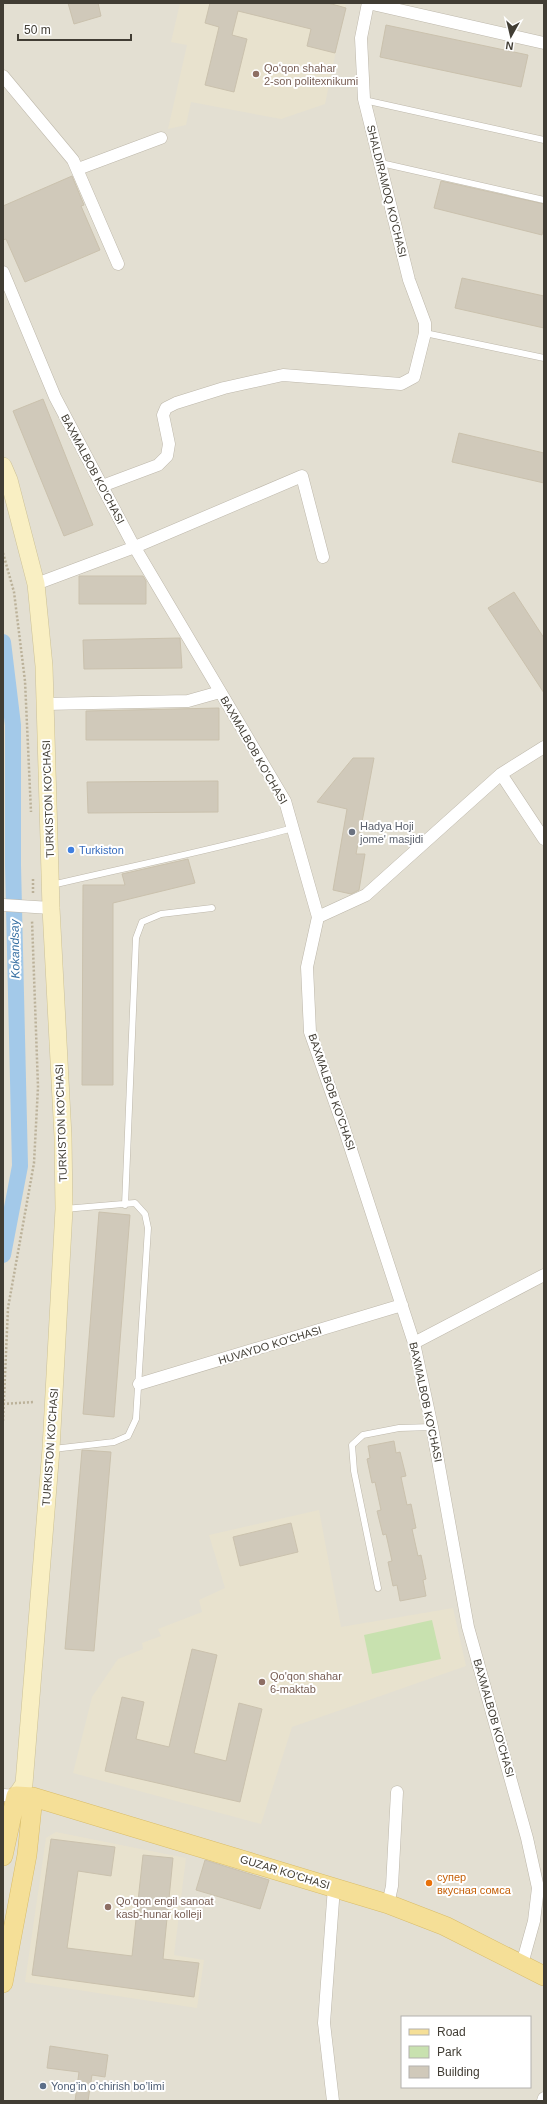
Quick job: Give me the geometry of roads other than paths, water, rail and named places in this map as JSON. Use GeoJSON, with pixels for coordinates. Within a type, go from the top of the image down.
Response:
{"type":"FeatureCollection","features":[{"type":"Feature","properties":{"kind":"main road","name":"TURKISTON KO'CHASI"},"geometry":{"type":"LineString","coordinates":[[3,466],[9,480],[36,584],[44,666],[50,886],[63,1137],[64,1209],[51,1449],[19,1793],[3,1856]]}},
{"type":"Feature","properties":{"kind":"main road","name":"TURKISTON KO'CHASI"},"geometry":{"type":"LineString","coordinates":[[3,1983],[27,1855],[19,1793]]}},
{"type":"Feature","properties":{"kind":"main road","name":"GUZAR KO'CHASI"},"geometry":{"type":"LineString","coordinates":[[19,1793],[388,1904],[445,1926],[544,1976]]}},
{"type":"Feature","properties":{"kind":"street"},"geometry":{"type":"LineString","coordinates":[[368,3],[544,43]]}},
{"type":"Feature","properties":{"kind":"street","name":"SHALDIRAMOQ KO'CHASI"},"geometry":{"type":"LineString","coordinates":[[102,486],[158,465],[167,456],[169,444],[163,415],[166,408],[176,403],[224,388],[282,375],[402,384],[414,377],[425,333],[425,323],[409,280],[381,163],[364,100],[361,38],[368,3]]}},
{"type":"Feature","properties":{"kind":"street"},"geometry":{"type":"LineString","coordinates":[[3,76],[73,160],[118,264]]}},
{"type":"Feature","properties":{"kind":"street"},"geometry":{"type":"LineString","coordinates":[[78,169],[161,138]]}},
{"type":"Feature","properties":{"kind":"street","name":"BAXMALBOB KO'CHASI"},"geometry":{"type":"LineString","coordinates":[[3,272],[55,397],[102,486],[135,547],[285,801],[318,917],[307,967],[310,1032],[344,1128],[414,1343],[432,1427],[468,1627],[527,1838],[538,1888],[534,1921],[522,1964]]}},
{"type":"Feature","properties":{"kind":"street"},"geometry":{"type":"LineString","coordinates":[[36,584],[135,547],[302,476],[323,557]]}},
{"type":"Feature","properties":{"kind":"street"},"geometry":{"type":"LineString","coordinates":[[46,704],[188,701],[220,692]]}},
{"type":"Feature","properties":{"kind":"street"},"geometry":{"type":"LineString","coordinates":[[318,917],[366,895],[501,774],[544,747]]}},
{"type":"Feature","properties":{"kind":"street"},"geometry":{"type":"LineString","coordinates":[[501,774],[544,839]]}},
{"type":"Feature","properties":{"kind":"street"},"geometry":{"type":"LineString","coordinates":[[3,905],[31,901],[51,908]]}},
{"type":"Feature","properties":{"kind":"street"},"geometry":{"type":"LineString","coordinates":[[414,1343],[544,1275]]}},
{"type":"Feature","properties":{"kind":"street","name":"HUVAYDO KO'CHASI"},"geometry":{"type":"LineString","coordinates":[[139,1384],[402,1305]]}},
{"type":"Feature","properties":{"kind":"street"},"geometry":{"type":"LineString","coordinates":[[388,1904],[392,1886],[397,1792]]}},
{"type":"Feature","properties":{"kind":"street"},"geometry":{"type":"LineString","coordinates":[[333,2101],[324,2023],[334,1887]]}},
{"type":"Feature","properties":{"kind":"lane"},"geometry":{"type":"LineString","coordinates":[[364,100],[544,140]]}},
{"type":"Feature","properties":{"kind":"lane"},"geometry":{"type":"LineString","coordinates":[[381,163],[544,200]]}},
{"type":"Feature","properties":{"kind":"lane"},"geometry":{"type":"LineString","coordinates":[[425,333],[544,358]]}},
{"type":"Feature","properties":{"kind":"lane"},"geometry":{"type":"LineString","coordinates":[[50,886],[138,864],[244,842],[292,828]]}},
{"type":"Feature","properties":{"kind":"lane"},"geometry":{"type":"LineString","coordinates":[[125,1205],[136,938],[142,922],[148,919],[161,914],[212,908]]}},
{"type":"Feature","properties":{"kind":"lane"},"geometry":{"type":"LineString","coordinates":[[51,1449],[114,1442],[128,1436],[136,1419],[148,1228],[145,1214],[136,1203],[64,1209]]}},
{"type":"Feature","properties":{"kind":"lane"},"geometry":{"type":"LineString","coordinates":[[378,1588],[354,1471],[352,1445],[363,1435],[399,1428],[432,1427]]}},
{"type":"Feature","properties":{"kind":"waterway","name":"Kokandsay"},"geometry":{"type":"LineString","coordinates":[[3,642],[13,725],[13,865],[20,1166],[3,1255]]}},
{"type":"Feature","properties":{"kind":"place","name":"Qoʻqon shahar 2-son politexnikumi"},"geometry":{"type":"Point","coordinates":[256,74]}},
{"type":"Feature","properties":{"kind":"place","name":"Hadya Hoji jome' masjidi"},"geometry":{"type":"Point","coordinates":[352,832]}},
{"type":"Feature","properties":{"kind":"place","name":"Turkiston"},"geometry":{"type":"Point","coordinates":[71,850]}},
{"type":"Feature","properties":{"kind":"place","name":"Qo'qon shahar 6-maktab"},"geometry":{"type":"Point","coordinates":[262,1682]}},
{"type":"Feature","properties":{"kind":"place","name":"супер вкусная сомса"},"geometry":{"type":"Point","coordinates":[429,1883]}},
{"type":"Feature","properties":{"kind":"place","name":"Qo'qon engil sanoat kasb-hunar kolleji"},"geometry":{"type":"Point","coordinates":[108,1907]}},
{"type":"Feature","properties":{"kind":"place","name":"Yong’in o’chirish bo’limi"},"geometry":{"type":"Point","coordinates":[43,2086]}}]}
